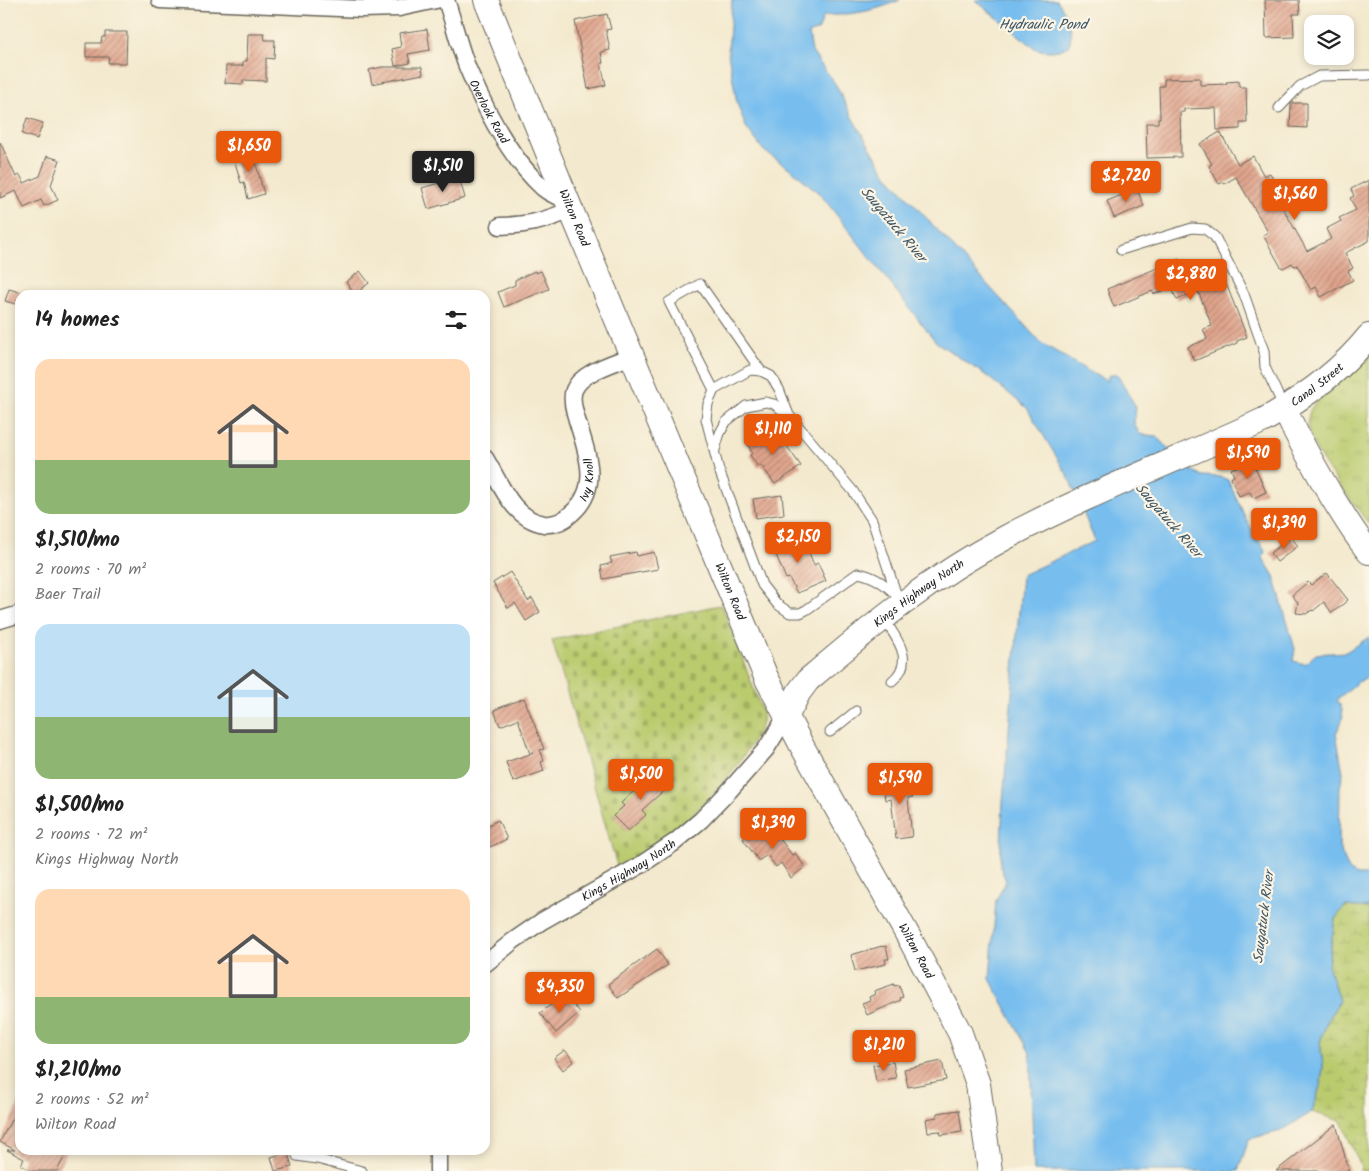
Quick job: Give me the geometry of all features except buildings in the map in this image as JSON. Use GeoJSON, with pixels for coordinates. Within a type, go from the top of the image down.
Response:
{"type":"FeatureCollection","features":[{"type":"Feature","properties":{"kind":"main road","name":"Wilton Road"},"geometry":{"type":"LineString","coordinates":[[486,0],[631,356],[757,657],[786,717],[960,1033],[978,1084],[990,1171]]}},
{"type":"Feature","properties":{"kind":"main road","name":"Canal Street"},"geometry":{"type":"LineString","coordinates":[[1284,408],[1334,372],[1354,354],[1369,336]]}},
{"type":"Feature","properties":{"kind":"main road","name":"Kings Highway North"},"geometry":{"type":"LineString","coordinates":[[786,717],[799,692],[808,680],[883,618],[899,598],[1017,532],[1070,505],[1255,424],[1284,408]]}},
{"type":"Feature","properties":{"kind":"main road"},"geometry":{"type":"LineString","coordinates":[[1284,408],[1320,477],[1369,552]]}},
{"type":"Feature","properties":{"kind":"street"},"geometry":{"type":"LineString","coordinates":[[160,0],[362,9],[399,8],[436,0]]}},
{"type":"Feature","properties":{"kind":"street","name":"Overlook Road"},"geometry":{"type":"LineString","coordinates":[[446,0],[468,68],[502,135],[521,163],[543,188],[569,205]]}},
{"type":"Feature","properties":{"kind":"street"},"geometry":{"type":"LineString","coordinates":[[500,226],[519,226],[544,221],[569,205]]}},
{"type":"Feature","properties":{"kind":"street","name":"Ivy Knoll"},"geometry":{"type":"LineString","coordinates":[[490,467],[509,501],[520,512],[533,520],[545,524],[557,523],[568,517],[581,502],[589,478],[590,465],[572,402],[574,389],[585,376],[631,356]]}},
{"type":"Feature","properties":{"kind":"street"},"geometry":{"type":"LineString","coordinates":[[0,620],[15,616]]}},
{"type":"Feature","properties":{"kind":"street","name":"Kings Highway North"},"geometry":{"type":"LineString","coordinates":[[490,960],[549,916],[639,866],[675,842],[701,820],[729,791],[766,749],[786,717]]}},
{"type":"Feature","properties":{"kind":"street"},"geometry":{"type":"LineString","coordinates":[[438,1155],[438,1171]]}},
{"type":"Feature","properties":{"kind":"lane"},"geometry":{"type":"LineString","coordinates":[[1280,108],[1300,86],[1319,76],[1369,75]]}},
{"type":"Feature","properties":{"kind":"lane"},"geometry":{"type":"LineString","coordinates":[[1121,250],[1192,228],[1205,229],[1215,237],[1244,294],[1264,351],[1265,367],[1284,408]]}},
{"type":"Feature","properties":{"kind":"lane"},"geometry":{"type":"LineString","coordinates":[[714,390],[669,302],[700,284],[761,371]]}},
{"type":"Feature","properties":{"kind":"lane"},"geometry":{"type":"LineString","coordinates":[[789,415],[779,389],[770,376],[761,371],[750,370],[714,390],[708,404],[706,419],[719,470],[762,585],[783,609],[795,614],[806,610],[858,573],[869,575],[899,598]]}},
{"type":"Feature","properties":{"kind":"lane"},"geometry":{"type":"LineString","coordinates":[[715,451],[720,433],[726,422],[746,406],[766,402],[774,404],[789,415],[853,491],[872,520],[899,598]]}},
{"type":"Feature","properties":{"kind":"lane"},"geometry":{"type":"LineString","coordinates":[[883,618],[903,647],[904,660],[900,674],[892,681]]}},
{"type":"Feature","properties":{"kind":"lane"},"geometry":{"type":"LineString","coordinates":[[830,732],[856,710]]}},
{"type":"Feature","properties":{"kind":"lane"},"geometry":{"type":"LineString","coordinates":[[297,1156],[317,1159],[362,1171]]}},
{"type":"Feature","properties":{"kind":"green space"},"geometry":{"type":"Polygon","coordinates":[[[1369,353],[1369,524],[1336,481],[1320,456],[1310,435],[1308,422],[1311,409],[1316,402],[1369,353]]]}},
{"type":"Feature","properties":{"kind":"green space"},"geometry":{"type":"Polygon","coordinates":[[[720,605],[725,613],[760,705],[762,719],[760,729],[746,752],[705,803],[655,846],[618,869],[552,640],[720,605]]]}},
{"type":"Feature","properties":{"kind":"green space"},"geometry":{"type":"Polygon","coordinates":[[[1345,906],[1369,908],[1369,1171],[1360,1171],[1361,1167],[1341,1121],[1312,1112],[1321,1083],[1323,1066],[1320,1042],[1327,1022],[1339,1001],[1328,965],[1335,919],[1345,906]]]}},
{"type":"Feature","properties":{"kind":"water","name":"Saugatuck River"},"geometry":{"type":"Polygon","coordinates":[[[732,0],[900,0],[867,11],[823,17],[819,29],[809,34],[812,52],[836,85],[853,119],[887,175],[1041,343],[1107,381],[1108,376],[1116,373],[1136,407],[1134,422],[1139,434],[1155,436],[1193,471],[1202,476],[1221,477],[1228,480],[1247,521],[1265,551],[1263,558],[1274,576],[1295,649],[1293,661],[1305,664],[1316,654],[1346,652],[1369,637],[1369,675],[1364,680],[1356,682],[1352,688],[1337,700],[1342,709],[1342,717],[1336,733],[1343,773],[1340,787],[1339,847],[1349,870],[1355,875],[1369,875],[1369,908],[1345,906],[1335,919],[1328,965],[1339,1001],[1327,1022],[1320,1042],[1323,1066],[1321,1083],[1312,1112],[1281,1131],[1249,1139],[1238,1171],[1034,1171],[1030,1053],[990,979],[996,900],[1006,881],[1000,866],[1003,801],[1022,575],[1095,541],[1068,476],[1027,408],[987,376],[936,342],[821,195],[792,170],[764,151],[746,127],[737,103],[728,53],[732,0]]]}},
{"type":"Feature","properties":{"kind":"water","name":"Hydraulic Pond"},"geometry":{"type":"Polygon","coordinates":[[[975,0],[1057,0],[1070,28],[1069,46],[1053,51],[1036,49],[975,0]]]}}]}
